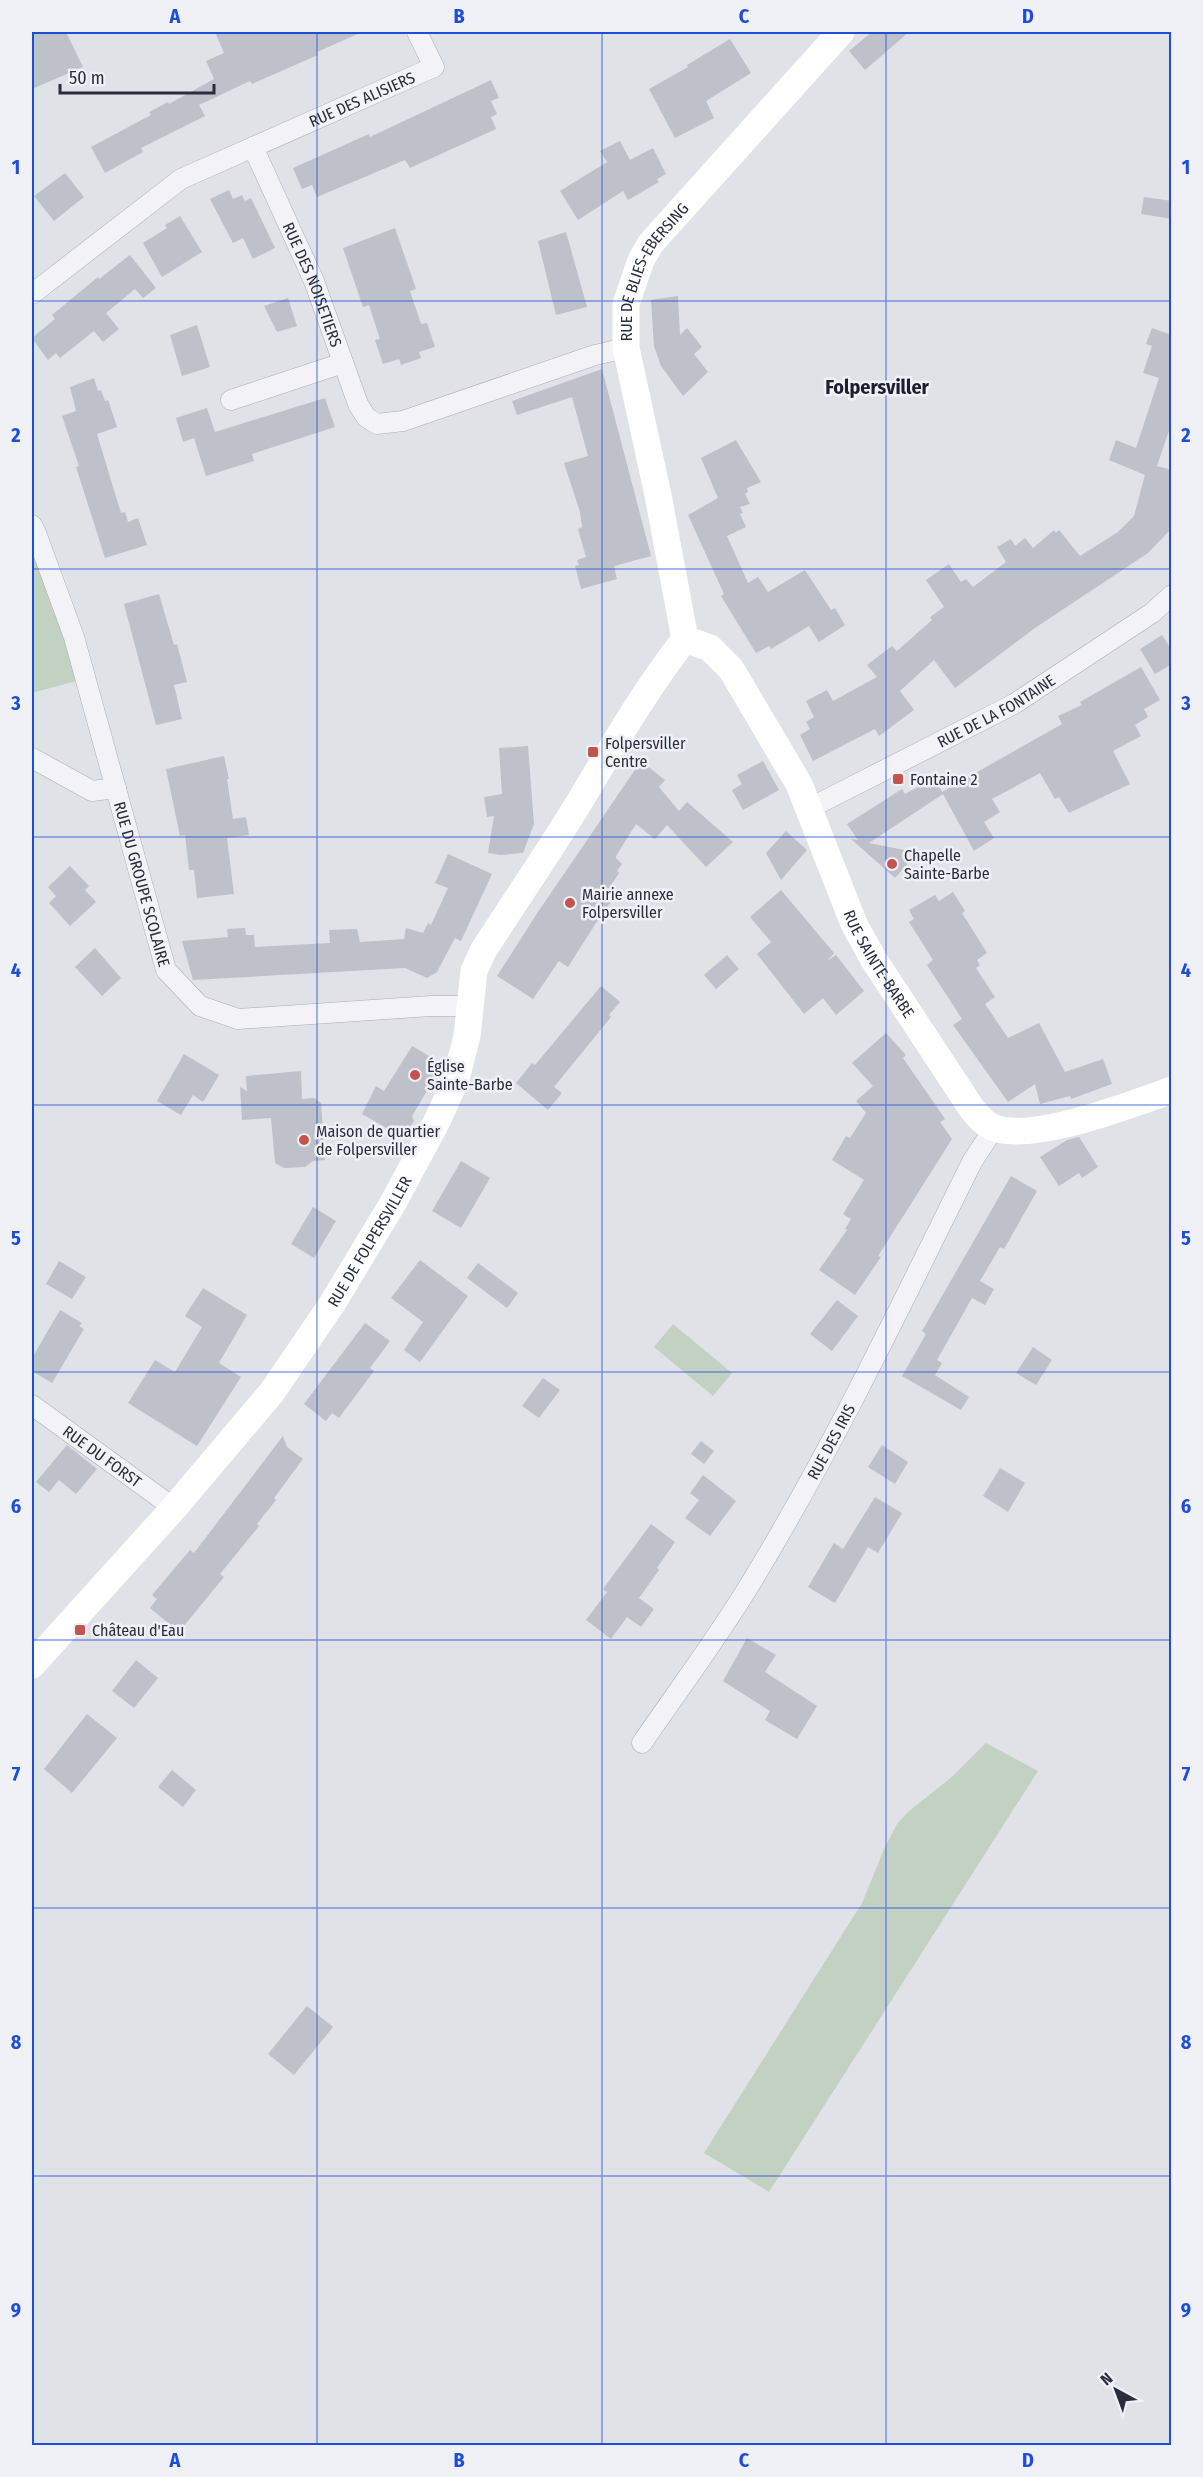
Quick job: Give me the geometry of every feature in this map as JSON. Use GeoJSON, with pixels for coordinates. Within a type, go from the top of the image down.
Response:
{"type":"FeatureCollection","features":[{"type":"Feature","properties":{"kind":"street","name":"RUE DES ALISIERS"},"geometry":{"type":"LineString","coordinates":[[253,147],[434,67],[417,32]]}},
{"type":"Feature","properties":{"kind":"street","name":"RUE DE BLIES-EBERSING"},"geometry":{"type":"LineString","coordinates":[[686,639],[626,348],[626,304],[641,260],[651,243],[841,32]]}},
{"type":"Feature","properties":{"kind":"street"},"geometry":{"type":"LineString","coordinates":[[32,294],[176,183],[253,147]]}},
{"type":"Feature","properties":{"kind":"street","name":"RUE DES NOISETIERS"},"geometry":{"type":"LineString","coordinates":[[253,147],[314,281],[358,404],[366,417],[377,424],[393,424],[595,355],[626,348]]}},
{"type":"Feature","properties":{"kind":"street"},"geometry":{"type":"LineString","coordinates":[[231,400],[343,363]]}},
{"type":"Feature","properties":{"kind":"street","name":"RUE DU GROUPE SCOLAIRE"},"geometry":{"type":"LineString","coordinates":[[32,525],[74,637],[166,970],[200,1006],[238,1019],[431,1006],[471,1006]]}},
{"type":"Feature","properties":{"kind":"street","name":"RUE DE LA FONTAINE"},"geometry":{"type":"LineString","coordinates":[[810,808],[1014,704],[1152,613],[1172,595]]}},
{"type":"Feature","properties":{"kind":"street","name":"RUE SAINTE-BARBE"},"geometry":{"type":"LineString","coordinates":[[686,639],[710,648],[731,669],[788,763],[810,808],[854,924],[874,960],[972,1109],[982,1121],[994,1128]]}},
{"type":"Feature","properties":{"kind":"street","name":"RUE DE FOLPERSVILLER"},"geometry":{"type":"LineString","coordinates":[[32,1665],[174,1508],[272,1392],[332,1304],[393,1203],[438,1119],[456,1079],[464,1056],[474,971],[483,951],[580,802],[615,740],[686,639]]}},
{"type":"Feature","properties":{"kind":"street"},"geometry":{"type":"LineString","coordinates":[[32,758],[92,791],[116,788]]}},
{"type":"Feature","properties":{"kind":"street"},"geometry":{"type":"LineString","coordinates":[[994,1128],[1015,1131],[1056,1125],[1102,1115],[1172,1090]]}},
{"type":"Feature","properties":{"kind":"street","name":"RUE DES IRIS"},"geometry":{"type":"LineString","coordinates":[[642,1743],[751,1584],[797,1505],[845,1418],[972,1162],[994,1128]]}},
{"type":"Feature","properties":{"kind":"street","name":"RUE DU FORST"},"geometry":{"type":"LineString","coordinates":[[32,1405],[174,1508]]}},
{"type":"Feature","properties":{"kind":"green space"},"geometry":{"type":"Polygon","coordinates":[[[39,548],[76,681],[32,693],[32,550],[39,548]]]}},
{"type":"Feature","properties":{"kind":"green space"},"geometry":{"type":"Polygon","coordinates":[[[673,1324],[732,1373],[713,1396],[654,1347],[673,1324]]]}},
{"type":"Feature","properties":{"kind":"green space"},"geometry":{"type":"Polygon","coordinates":[[[986,1743],[1038,1771],[769,2192],[704,2153],[862,1903],[897,1824],[909,1811],[953,1776],[986,1743]]]}},
{"type":"Feature","properties":{"kind":"building"},"geometry":{"type":"Polygon","coordinates":[[[32,32],[66,32],[83,67],[32,89],[32,32]]]}},
{"type":"Feature","properties":{"kind":"building"},"geometry":{"type":"Polygon","coordinates":[[[215,32],[362,32],[317,52],[318,55],[252,84],[250,81],[199,105],[205,116],[141,148],[143,152],[105,173],[91,147],[151,115],[149,112],[168,102],[169,104],[214,79],[206,61],[224,53],[215,32]]]}},
{"type":"Feature","properties":{"kind":"building"},"geometry":{"type":"Polygon","coordinates":[[[872,32],[909,32],[865,70],[849,51],[872,32]]]}},
{"type":"Feature","properties":{"kind":"building"},"geometry":{"type":"Polygon","coordinates":[[[730,39],[751,73],[706,101],[714,118],[675,138],[649,89],[730,39]]]}},
{"type":"Feature","properties":{"kind":"building"},"geometry":{"type":"Polygon","coordinates":[[[491,80],[499,98],[491,101],[497,114],[491,117],[496,129],[410,168],[405,160],[317,197],[312,185],[302,189],[293,168],[369,134],[370,137],[491,80]]]}},
{"type":"Feature","properties":{"kind":"building"},"geometry":{"type":"Polygon","coordinates":[[[620,141],[630,160],[653,148],[666,174],[657,179],[659,182],[628,200],[623,191],[578,220],[560,191],[607,162],[600,151],[620,141]]]}},
{"type":"Feature","properties":{"kind":"building"},"geometry":{"type":"Polygon","coordinates":[[[65,173],[84,197],[54,221],[34,196],[65,173]]]}},
{"type":"Feature","properties":{"kind":"building"},"geometry":{"type":"Polygon","coordinates":[[[229,190],[233,199],[242,195],[245,201],[251,198],[275,248],[253,259],[243,238],[233,243],[210,199],[229,190]]]}},
{"type":"Feature","properties":{"kind":"building"},"geometry":{"type":"Polygon","coordinates":[[[1144,197],[1172,201],[1172,219],[1141,214],[1144,197]]]}},
{"type":"Feature","properties":{"kind":"building"},"geometry":{"type":"Polygon","coordinates":[[[180,216],[202,252],[162,277],[143,243],[167,228],[165,225],[180,216]]]}},
{"type":"Feature","properties":{"kind":"building"},"geometry":{"type":"Polygon","coordinates":[[[395,228],[416,289],[410,291],[421,324],[427,323],[435,347],[419,352],[421,358],[401,365],[399,359],[383,364],[375,340],[380,339],[369,305],[363,307],[343,248],[395,228]]]}},
{"type":"Feature","properties":{"kind":"building"},"geometry":{"type":"Polygon","coordinates":[[[566,232],[587,307],[556,315],[538,241],[566,232]]]}},
{"type":"Feature","properties":{"kind":"building"},"geometry":{"type":"Polygon","coordinates":[[[130,255],[156,288],[143,298],[135,289],[106,313],[119,329],[103,342],[94,331],[60,358],[56,353],[48,360],[32,338],[55,319],[52,315],[98,277],[99,279],[130,255]]]}},
{"type":"Feature","properties":{"kind":"building"},"geometry":{"type":"Polygon","coordinates":[[[678,296],[680,335],[687,328],[702,347],[694,354],[708,372],[683,396],[661,366],[654,346],[651,300],[678,296]]]}},
{"type":"Feature","properties":{"kind":"building"},"geometry":{"type":"Polygon","coordinates":[[[288,298],[297,326],[277,332],[264,306],[288,298]]]}},
{"type":"Feature","properties":{"kind":"building"},"geometry":{"type":"Polygon","coordinates":[[[197,325],[210,367],[182,376],[170,335],[197,325]]]}},
{"type":"Feature","properties":{"kind":"building"},"geometry":{"type":"Polygon","coordinates":[[[1152,328],[1172,335],[1172,422],[1157,466],[1172,470],[1172,528],[1148,553],[1035,628],[955,688],[934,660],[900,691],[914,710],[879,736],[875,729],[813,761],[800,735],[810,729],[806,722],[814,717],[806,701],[827,690],[833,701],[877,677],[867,665],[892,646],[897,651],[932,620],[930,617],[944,607],[926,580],[949,564],[961,582],[966,579],[973,587],[1006,562],[997,547],[1011,539],[1015,546],[1025,538],[1033,548],[1054,530],[1056,533],[1059,530],[1080,556],[1118,532],[1134,516],[1145,475],[1109,460],[1116,440],[1136,448],[1159,378],[1143,373],[1152,346],[1146,344],[1152,328]]]}},
{"type":"Feature","properties":{"kind":"building"},"geometry":{"type":"Polygon","coordinates":[[[602,369],[651,556],[614,566],[617,579],[581,589],[575,566],[579,565],[577,560],[586,557],[578,529],[582,527],[580,512],[564,463],[588,456],[572,397],[517,415],[512,401],[602,369]]]}},
{"type":"Feature","properties":{"kind":"building"},"geometry":{"type":"Polygon","coordinates":[[[94,378],[98,391],[101,390],[105,401],[108,400],[117,427],[97,434],[121,513],[125,512],[128,522],[138,518],[147,545],[105,558],[62,416],[76,411],[70,387],[94,378]]]}},
{"type":"Feature","properties":{"kind":"building"},"geometry":{"type":"Polygon","coordinates":[[[325,398],[335,427],[252,454],[254,461],[206,476],[194,438],[183,442],[176,418],[207,408],[215,432],[325,398]]]}},
{"type":"Feature","properties":{"kind":"building"},"geometry":{"type":"Polygon","coordinates":[[[736,440],[761,482],[747,488],[748,492],[745,494],[750,504],[740,507],[743,513],[740,514],[746,527],[727,536],[748,583],[758,577],[768,592],[805,570],[831,610],[835,608],[845,625],[819,642],[809,626],[771,649],[769,646],[756,653],[721,596],[724,594],[688,515],[718,498],[701,458],[736,440]]]}},
{"type":"Feature","properties":{"kind":"building"},"geometry":{"type":"Polygon","coordinates":[[[159,594],[174,645],[177,644],[187,682],[174,685],[182,719],[156,725],[124,604],[159,594]]]}},
{"type":"Feature","properties":{"kind":"building"},"geometry":{"type":"Polygon","coordinates":[[[1162,635],[1172,650],[1172,664],[1155,674],[1140,649],[1162,635]]]}},
{"type":"Feature","properties":{"kind":"building"},"geometry":{"type":"Polygon","coordinates":[[[1141,667],[1160,700],[1144,709],[1148,717],[1135,725],[1141,736],[1113,751],[1130,784],[1069,813],[1059,797],[1055,799],[1040,773],[992,799],[1000,812],[984,822],[994,838],[974,851],[943,794],[869,843],[904,850],[910,861],[895,878],[851,839],[858,840],[847,824],[902,789],[905,794],[935,778],[942,792],[1062,724],[1058,716],[1082,705],[1080,702],[1141,667]]]}},
{"type":"Feature","properties":{"kind":"building"},"geometry":{"type":"Polygon","coordinates":[[[528,746],[534,824],[523,853],[500,855],[488,853],[494,816],[487,817],[484,797],[502,794],[499,748],[528,746]]]}},
{"type":"Feature","properties":{"kind":"building"},"geometry":{"type":"Polygon","coordinates":[[[224,756],[233,819],[246,817],[249,835],[227,838],[234,894],[197,898],[194,870],[189,870],[185,835],[180,836],[166,769],[224,756]]]}},
{"type":"Feature","properties":{"kind":"building"},"geometry":{"type":"Polygon","coordinates":[[[641,761],[665,780],[659,787],[679,811],[687,802],[733,842],[706,867],[667,825],[655,839],[636,824],[616,856],[622,864],[607,891],[615,897],[568,967],[559,961],[533,999],[497,976],[641,761]]]}},
{"type":"Feature","properties":{"kind":"building"},"geometry":{"type":"Polygon","coordinates":[[[763,761],[779,790],[743,810],[732,790],[742,784],[737,775],[763,761]]]}},
{"type":"Feature","properties":{"kind":"building"},"geometry":{"type":"Polygon","coordinates":[[[786,831],[807,850],[781,880],[766,853],[786,831]]]}},
{"type":"Feature","properties":{"kind":"building"},"geometry":{"type":"Polygon","coordinates":[[[448,854],[492,874],[461,941],[455,938],[437,972],[427,978],[405,968],[193,980],[182,941],[228,937],[227,929],[245,928],[246,935],[254,935],[255,947],[330,943],[329,930],[357,929],[360,942],[404,939],[406,928],[423,933],[428,923],[431,925],[448,888],[435,883],[448,854]]]}},
{"type":"Feature","properties":{"kind":"building"},"geometry":{"type":"Polygon","coordinates":[[[70,866],[89,886],[85,890],[96,902],[70,926],[49,903],[56,896],[48,887],[70,866]]]}},
{"type":"Feature","properties":{"kind":"building"},"geometry":{"type":"Polygon","coordinates":[[[781,890],[834,953],[827,961],[836,955],[864,991],[836,1015],[823,998],[804,1014],[757,954],[771,942],[750,917],[781,890]]]}},
{"type":"Feature","properties":{"kind":"building"},"geometry":{"type":"Polygon","coordinates":[[[953,892],[965,911],[962,913],[987,953],[977,960],[980,965],[976,968],[995,997],[985,1004],[1008,1038],[1039,1023],[1065,1072],[1103,1059],[1112,1084],[1071,1099],[1070,1096],[1040,1104],[1035,1084],[1008,1102],[953,1025],[962,1019],[927,965],[933,960],[909,922],[914,919],[909,910],[935,895],[939,901],[953,892]]]}},
{"type":"Feature","properties":{"kind":"building"},"geometry":{"type":"Polygon","coordinates":[[[95,948],[121,978],[102,996],[75,967],[95,948]]]}},
{"type":"Feature","properties":{"kind":"building"},"geometry":{"type":"Polygon","coordinates":[[[727,955],[739,969],[716,989],[704,975],[727,955]]]}},
{"type":"Feature","properties":{"kind":"building"},"geometry":{"type":"Polygon","coordinates":[[[601,986],[620,1002],[609,1015],[611,1017],[554,1087],[562,1093],[548,1110],[516,1083],[532,1063],[535,1065],[601,986]]]}},
{"type":"Feature","properties":{"kind":"building"},"geometry":{"type":"Polygon","coordinates":[[[886,1033],[906,1055],[903,1058],[945,1119],[940,1122],[952,1139],[878,1256],[881,1257],[855,1295],[819,1270],[847,1230],[845,1229],[851,1219],[843,1214],[864,1180],[832,1160],[846,1136],[850,1138],[866,1113],[856,1101],[873,1086],[852,1063],[886,1033]]]}},
{"type":"Feature","properties":{"kind":"building","name":"Église Sainte-Barbe"},"geometry":{"type":"Polygon","coordinates":[[[412,1046],[443,1064],[412,1116],[414,1121],[407,1131],[401,1128],[390,1130],[362,1114],[376,1086],[384,1091],[412,1046]]]}},
{"type":"Feature","properties":{"kind":"building"},"geometry":{"type":"Polygon","coordinates":[[[184,1054],[219,1075],[203,1102],[193,1095],[181,1115],[157,1101],[184,1054]]]}},
{"type":"Feature","properties":{"kind":"building"},"geometry":{"type":"Polygon","coordinates":[[[301,1071],[302,1099],[314,1098],[321,1103],[325,1160],[313,1161],[305,1167],[284,1168],[275,1163],[271,1118],[242,1120],[240,1087],[247,1091],[246,1076],[301,1071]]]}},
{"type":"Feature","properties":{"kind":"building"},"geometry":{"type":"Polygon","coordinates":[[[1079,1137],[1098,1167],[1082,1178],[1079,1173],[1059,1186],[1040,1157],[1067,1140],[1079,1137]]]}},
{"type":"Feature","properties":{"kind":"building"},"geometry":{"type":"Polygon","coordinates":[[[461,1161],[490,1178],[461,1228],[432,1211],[461,1161]]]}},
{"type":"Feature","properties":{"kind":"building"},"geometry":{"type":"Polygon","coordinates":[[[1011,1176],[1037,1191],[1004,1249],[1000,1247],[980,1281],[994,1289],[985,1305],[972,1298],[937,1360],[942,1363],[935,1375],[969,1397],[961,1410],[902,1376],[926,1334],[922,1331],[1011,1176]]]}},
{"type":"Feature","properties":{"kind":"building"},"geometry":{"type":"Polygon","coordinates":[[[313,1207],[336,1221],[314,1258],[291,1244],[313,1207]]]}},
{"type":"Feature","properties":{"kind":"building"},"geometry":{"type":"Polygon","coordinates":[[[420,1260],[468,1296],[420,1362],[404,1350],[423,1322],[391,1298],[420,1260]]]}},
{"type":"Feature","properties":{"kind":"building"},"geometry":{"type":"Polygon","coordinates":[[[59,1261],[86,1277],[72,1299],[46,1284],[59,1261]]]}},
{"type":"Feature","properties":{"kind":"building"},"geometry":{"type":"Polygon","coordinates":[[[478,1263],[518,1293],[507,1308],[467,1278],[478,1263]]]}},
{"type":"Feature","properties":{"kind":"building"},"geometry":{"type":"Polygon","coordinates":[[[203,1288],[247,1315],[219,1363],[241,1377],[197,1446],[128,1403],[155,1360],[175,1372],[202,1327],[185,1316],[203,1288]]]}},
{"type":"Feature","properties":{"kind":"building"},"geometry":{"type":"Polygon","coordinates":[[[837,1300],[858,1316],[832,1351],[810,1334],[837,1300]]]}},
{"type":"Feature","properties":{"kind":"building"},"geometry":{"type":"Polygon","coordinates":[[[60,1310],[82,1323],[79,1326],[84,1329],[52,1383],[32,1371],[32,1358],[60,1310]]]}},
{"type":"Feature","properties":{"kind":"building"},"geometry":{"type":"Polygon","coordinates":[[[365,1323],[390,1341],[370,1368],[374,1371],[339,1418],[332,1413],[326,1421],[304,1404],[365,1323]]]}},
{"type":"Feature","properties":{"kind":"building"},"geometry":{"type":"Polygon","coordinates":[[[1033,1347],[1052,1360],[1036,1385],[1016,1373],[1033,1347]]]}},
{"type":"Feature","properties":{"kind":"building"},"geometry":{"type":"Polygon","coordinates":[[[543,1378],[560,1390],[539,1418],[522,1406],[543,1378]]]}},
{"type":"Feature","properties":{"kind":"building"},"geometry":{"type":"Polygon","coordinates":[[[283,1436],[287,1447],[303,1459],[274,1498],[276,1500],[257,1524],[259,1526],[220,1574],[224,1577],[179,1632],[150,1608],[157,1599],[152,1595],[190,1550],[194,1553],[283,1436]]]}},
{"type":"Feature","properties":{"kind":"building"},"geometry":{"type":"Polygon","coordinates":[[[701,1441],[714,1451],[704,1464],[691,1454],[701,1441]]]}},
{"type":"Feature","properties":{"kind":"building"},"geometry":{"type":"Polygon","coordinates":[[[67,1445],[97,1469],[76,1494],[59,1480],[49,1492],[36,1482],[67,1445]]]}},
{"type":"Feature","properties":{"kind":"building"},"geometry":{"type":"Polygon","coordinates":[[[882,1445],[908,1462],[895,1484],[868,1467],[882,1445]]]}},
{"type":"Feature","properties":{"kind":"building"},"geometry":{"type":"Polygon","coordinates":[[[1000,1468],[1025,1483],[1008,1512],[983,1496],[1000,1468]]]}},
{"type":"Feature","properties":{"kind":"building"},"geometry":{"type":"Polygon","coordinates":[[[703,1475],[736,1501],[710,1536],[685,1518],[699,1500],[690,1493],[703,1475]]]}},
{"type":"Feature","properties":{"kind":"building"},"geometry":{"type":"Polygon","coordinates":[[[875,1497],[902,1513],[878,1553],[868,1547],[835,1603],[808,1587],[834,1543],[843,1549],[875,1497]]]}},
{"type":"Feature","properties":{"kind":"building"},"geometry":{"type":"Polygon","coordinates":[[[651,1524],[675,1542],[639,1598],[654,1609],[641,1627],[627,1617],[611,1639],[586,1620],[607,1592],[603,1589],[651,1524]]]}},
{"type":"Feature","properties":{"kind":"building"},"geometry":{"type":"Polygon","coordinates":[[[747,1638],[776,1655],[765,1672],[817,1706],[797,1739],[765,1720],[770,1711],[723,1681],[747,1638]]]}},
{"type":"Feature","properties":{"kind":"building"},"geometry":{"type":"Polygon","coordinates":[[[136,1660],[158,1678],[134,1708],[112,1691],[136,1660]]]}},
{"type":"Feature","properties":{"kind":"building"},"geometry":{"type":"Polygon","coordinates":[[[87,1714],[117,1738],[72,1793],[44,1769],[87,1714]]]}},
{"type":"Feature","properties":{"kind":"building"},"geometry":{"type":"Polygon","coordinates":[[[172,1770],[196,1790],[183,1807],[158,1787],[172,1770]]]}},
{"type":"Feature","properties":{"kind":"building"},"geometry":{"type":"Polygon","coordinates":[[[307,2006],[333,2027],[294,2075],[268,2054],[307,2006]]]}},
{"type":"Feature","properties":{"kind":"place","name":"Folpersviller Centre"},"geometry":{"type":"Point","coordinates":[593,752]}},
{"type":"Feature","properties":{"kind":"place","name":"Fontaine 2"},"geometry":{"type":"Point","coordinates":[898,779]}},
{"type":"Feature","properties":{"kind":"place","name":"Chapelle Sainte-Barbe"},"geometry":{"type":"Point","coordinates":[892,864]}},
{"type":"Feature","properties":{"kind":"place","name":"Mairie annexe Folpersviller"},"geometry":{"type":"Point","coordinates":[570,903]}},
{"type":"Feature","properties":{"kind":"place","name":"Église Sainte-Barbe"},"geometry":{"type":"Point","coordinates":[415,1075]}},
{"type":"Feature","properties":{"kind":"place","name":"Maison de quartier de Folpersviller"},"geometry":{"type":"Point","coordinates":[304,1140]}},
{"type":"Feature","properties":{"kind":"place","name":"Château d'Eau"},"geometry":{"type":"Point","coordinates":[80,1630]}},
{"type":"Feature","properties":{"kind":"district","name":"Folpersviller"},"geometry":{"type":"Point","coordinates":[877,387]}}]}
